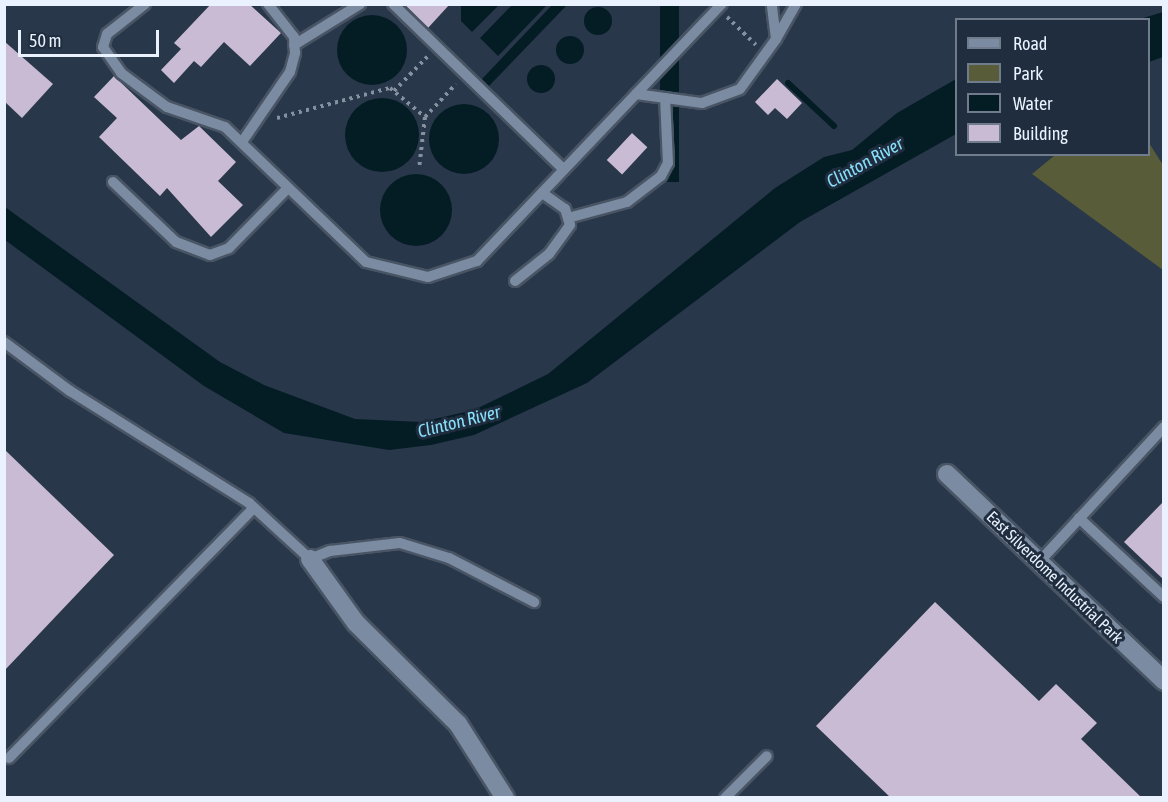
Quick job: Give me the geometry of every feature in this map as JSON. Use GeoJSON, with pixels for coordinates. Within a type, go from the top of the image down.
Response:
{"type":"FeatureCollection","features":[{"type":"Feature","properties":{"kind":"street","name":"East Silverdome Industrial Park"},"geometry":{"type":"LineString","coordinates":[[947,474],[1164,681]]}},
{"type":"Feature","properties":{"kind":"street"},"geometry":{"type":"LineString","coordinates":[[310,559],[356,623],[459,724],[505,798]]}},
{"type":"Feature","properties":{"kind":"lane"},"geometry":{"type":"LineString","coordinates":[[145,4],[107,34],[103,47],[108,59],[167,107],[211,118],[242,142],[366,262],[428,277],[477,261],[720,7]]}},
{"type":"Feature","properties":{"kind":"lane"},"geometry":{"type":"LineString","coordinates":[[242,142],[290,72],[294,45],[268,4]]}},
{"type":"Feature","properties":{"kind":"lane"},"geometry":{"type":"LineString","coordinates":[[294,45],[360,4]]}},
{"type":"Feature","properties":{"kind":"lane"},"geometry":{"type":"LineString","coordinates":[[393,4],[564,170]]}},
{"type":"Feature","properties":{"kind":"lane"},"geometry":{"type":"LineString","coordinates":[[772,4],[776,39]]}},
{"type":"Feature","properties":{"kind":"lane"},"geometry":{"type":"LineString","coordinates":[[636,94],[702,103],[723,98],[740,88],[767,56],[796,4]]}},
{"type":"Feature","properties":{"kind":"lane"},"geometry":{"type":"LineString","coordinates":[[568,218],[627,202],[662,176],[668,163],[665,98]]}},
{"type":"Feature","properties":{"kind":"lane"},"geometry":{"type":"LineString","coordinates":[[113,182],[176,242],[210,255],[229,248],[288,188]]}},
{"type":"Feature","properties":{"kind":"lane"},"geometry":{"type":"LineString","coordinates":[[516,281],[563,238],[568,218],[565,209],[542,193]]}},
{"type":"Feature","properties":{"kind":"lane"},"geometry":{"type":"LineString","coordinates":[[4,342],[70,391],[254,508],[310,559],[330,551],[400,543],[449,558],[534,602]]}},
{"type":"Feature","properties":{"kind":"lane"},"geometry":{"type":"LineString","coordinates":[[1039,562],[1164,427]]}},
{"type":"Feature","properties":{"kind":"lane"},"geometry":{"type":"LineString","coordinates":[[9,758],[254,508]]}},
{"type":"Feature","properties":{"kind":"lane"},"geometry":{"type":"LineString","coordinates":[[1079,518],[1164,597]]}},
{"type":"Feature","properties":{"kind":"lane"},"geometry":{"type":"LineString","coordinates":[[725,798],[767,756]]}},
{"type":"Feature","properties":{"kind":"path"},"geometry":{"type":"LineString","coordinates":[[720,7],[767,56]]}},
{"type":"Feature","properties":{"kind":"path"},"geometry":{"type":"LineString","coordinates":[[256,123],[394,91],[436,46]]}},
{"type":"Feature","properties":{"kind":"path"},"geometry":{"type":"LineString","coordinates":[[419,169],[425,117],[465,74]]}},
{"type":"Feature","properties":{"kind":"path"},"geometry":{"type":"LineString","coordinates":[[394,91],[425,117]]}},
{"type":"Feature","properties":{"kind":"green space"},"geometry":{"type":"Polygon","coordinates":[[[1150,145],[1163,165],[1163,270],[1032,174],[1054,156],[1150,156],[1150,145]]]}},
{"type":"Feature","properties":{"kind":"water"},"geometry":{"type":"Polygon","coordinates":[[[461,5],[499,5],[472,32],[461,21],[461,5]]]}},
{"type":"Feature","properties":{"kind":"water"},"geometry":{"type":"Polygon","coordinates":[[[512,5],[547,5],[498,56],[480,38],[512,5]]]}},
{"type":"Feature","properties":{"kind":"water"},"geometry":{"type":"Polygon","coordinates":[[[552,5],[567,5],[489,86],[482,79],[552,5]]]}},
{"type":"Feature","properties":{"kind":"water"},"geometry":{"type":"Polygon","coordinates":[[[660,5],[679,5],[679,182],[660,182],[660,5]]]}},
{"type":"Feature","properties":{"kind":"water"},"geometry":{"type":"Polygon","coordinates":[[[598,7],[608,11],[612,21],[608,31],[598,35],[588,31],[584,21],[588,11],[598,7]]]}},
{"type":"Feature","properties":{"kind":"water"},"geometry":{"type":"Polygon","coordinates":[[[1163,12],[1163,57],[1150,62],[1150,18],[1143,18],[1163,12]]]}},
{"type":"Feature","properties":{"kind":"water"},"geometry":{"type":"Polygon","coordinates":[[[372,15],[385,18],[397,25],[404,37],[407,50],[404,63],[397,75],[385,82],[372,85],[359,82],[347,75],[340,63],[337,50],[340,37],[347,25],[359,18],[372,15]]]}},
{"type":"Feature","properties":{"kind":"water"},"geometry":{"type":"Polygon","coordinates":[[[570,36],[580,40],[584,50],[580,60],[570,64],[560,60],[556,50],[560,40],[570,36]]]}},
{"type":"Feature","properties":{"kind":"water"},"geometry":{"type":"Polygon","coordinates":[[[541,65],[551,69],[555,79],[551,89],[541,93],[531,89],[527,79],[531,69],[541,65]]]}},
{"type":"Feature","properties":{"kind":"water","name":"Clinton River"},"geometry":{"type":"Polygon","coordinates":[[[955,80],[955,135],[800,222],[587,383],[474,435],[431,445],[389,450],[284,433],[204,386],[5,240],[5,207],[220,362],[264,385],[355,419],[421,422],[474,410],[548,374],[775,188],[824,157],[852,150],[897,113],[955,80]]]}},
{"type":"Feature","properties":{"kind":"water"},"geometry":{"type":"Polygon","coordinates":[[[382,98],[396,101],[408,109],[416,121],[419,135],[416,149],[408,161],[396,169],[382,172],[368,169],[356,161],[348,149],[345,135],[348,121],[356,109],[368,101],[382,98]]]}},
{"type":"Feature","properties":{"kind":"water"},"geometry":{"type":"Polygon","coordinates":[[[464,104],[477,107],[489,114],[496,126],[499,139],[496,152],[489,164],[477,171],[464,174],[451,171],[439,164],[432,152],[429,139],[432,126],[439,114],[451,107],[464,104]]]}},
{"type":"Feature","properties":{"kind":"water"},"geometry":{"type":"Polygon","coordinates":[[[409,174],[423,174],[442,184],[452,203],[452,217],[442,236],[423,246],[409,246],[390,236],[380,217],[380,203],[390,184],[409,174]]]}},
{"type":"Feature","properties":{"kind":"building"},"geometry":{"type":"Polygon","coordinates":[[[211,4],[249,4],[281,33],[250,66],[224,42],[201,67],[194,61],[174,83],[161,70],[181,49],[174,43],[211,4]]]}},
{"type":"Feature","properties":{"kind":"building"},"geometry":{"type":"Polygon","coordinates":[[[404,4],[450,4],[428,28],[404,4]]]}},
{"type":"Feature","properties":{"kind":"building"},"geometry":{"type":"Polygon","coordinates":[[[4,41],[53,84],[22,118],[4,101],[4,41]]]}},
{"type":"Feature","properties":{"kind":"building"},"geometry":{"type":"Polygon","coordinates":[[[114,76],[181,140],[199,126],[236,162],[218,181],[243,205],[211,237],[167,188],[160,196],[99,137],[117,118],[94,97],[114,76]]]}},
{"type":"Feature","properties":{"kind":"building"},"geometry":{"type":"Polygon","coordinates":[[[777,79],[802,103],[787,119],[775,108],[768,115],[755,102],[777,79]]]}},
{"type":"Feature","properties":{"kind":"building"},"geometry":{"type":"Polygon","coordinates":[[[632,133],[647,147],[622,174],[607,160],[632,133]]]}},
{"type":"Feature","properties":{"kind":"building"},"geometry":{"type":"Polygon","coordinates":[[[4,449],[114,555],[4,671],[4,449]]]}},
{"type":"Feature","properties":{"kind":"building"},"geometry":{"type":"Polygon","coordinates":[[[1164,501],[1164,580],[1124,542],[1164,501]]]}},
{"type":"Feature","properties":{"kind":"building"},"geometry":{"type":"Polygon","coordinates":[[[935,602],[1039,701],[1056,684],[1097,723],[1081,739],[1142,798],[891,798],[816,726],[935,602]]]}},
{"type":"Feature","properties":{"kind":"waterway"},"geometry":{"type":"LineString","coordinates":[[788,83],[834,126]]}}]}
